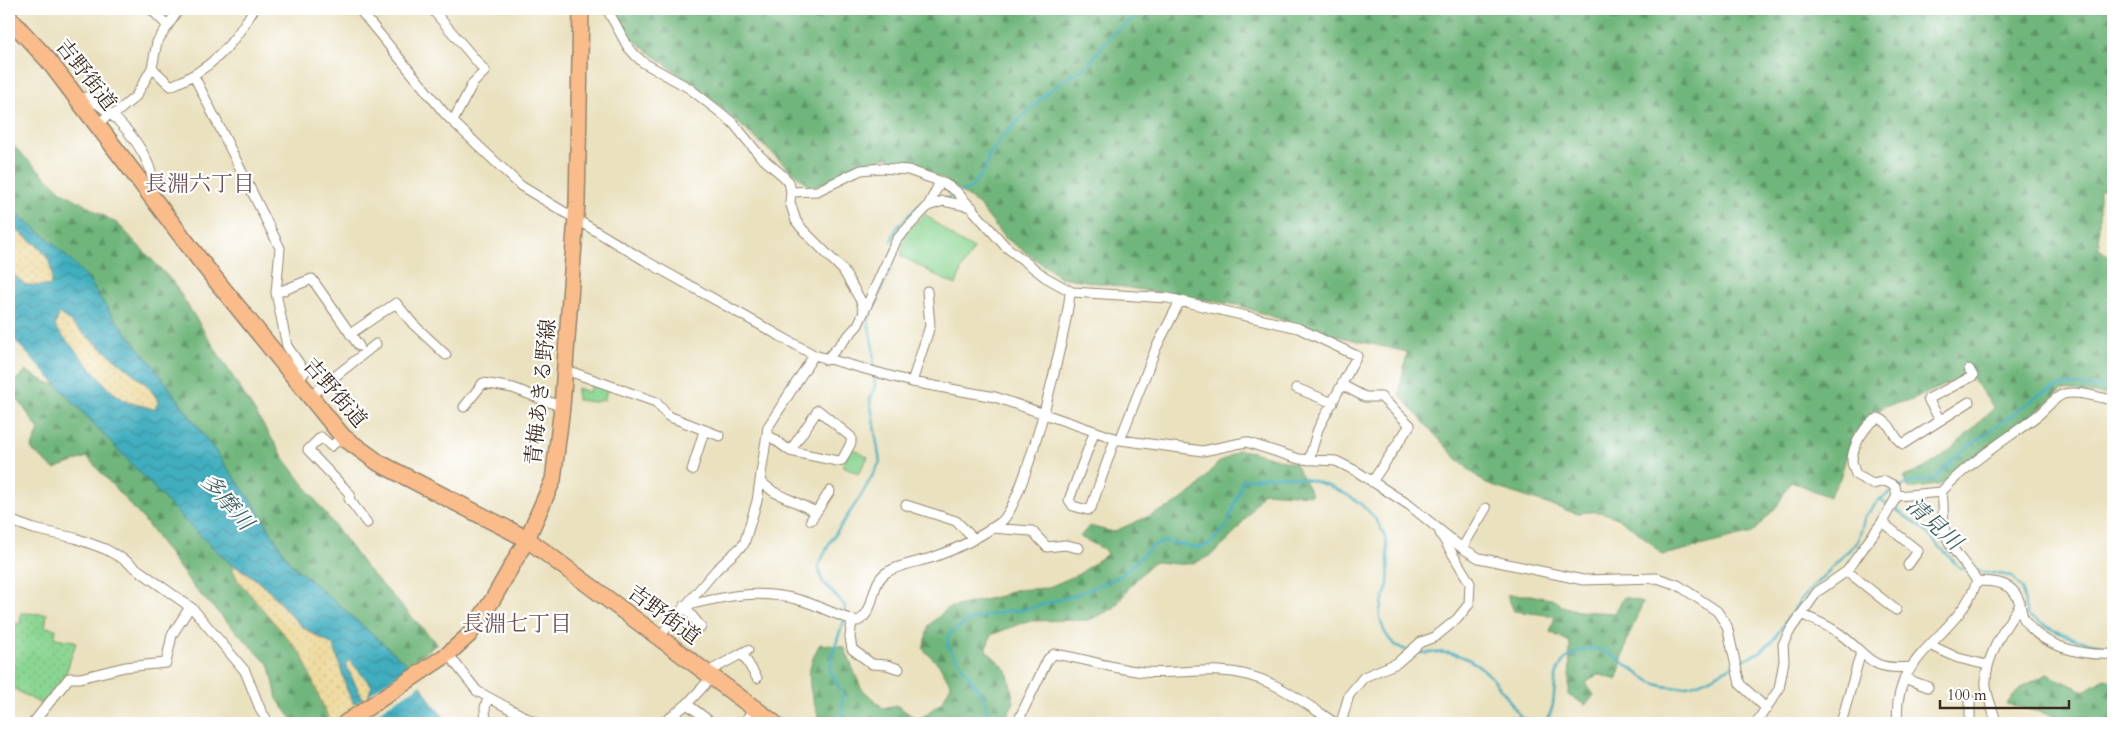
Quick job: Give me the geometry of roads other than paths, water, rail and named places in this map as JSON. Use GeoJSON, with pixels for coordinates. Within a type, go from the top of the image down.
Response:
{"type":"FeatureCollection","features":[{"type":"Feature","properties":{"kind":"highway","name":"吉野街道"},"geometry":{"type":"LineString","coordinates":[[9,18],[48,60],[79,100],[103,119],[146,189],[308,397],[343,438],[379,463],[527,539],[774,723]]}},
{"type":"Feature","properties":{"kind":"main road","name":"青梅あきる野線"},"geometry":{"type":"LineString","coordinates":[[345,723],[448,654],[469,635],[480,620],[527,539],[553,480],[566,370],[576,218],[581,9]]}},
{"type":"Feature","properties":{"kind":"street"},"geometry":{"type":"LineString","coordinates":[[150,9],[167,24]]}},
{"type":"Feature","properties":{"kind":"street"},"geometry":{"type":"LineString","coordinates":[[103,119],[116,113],[136,96],[152,68],[157,42],[167,24],[179,9]]}},
{"type":"Feature","properties":{"kind":"street"},"geometry":{"type":"LineString","coordinates":[[152,68],[170,86],[194,76],[231,45],[254,9]]}},
{"type":"Feature","properties":{"kind":"street"},"geometry":{"type":"LineString","coordinates":[[359,9],[453,121],[521,186],[661,270],[814,355],[826,360],[912,382],[995,397],[1044,412],[1094,433],[1117,439],[1203,451],[1246,442],[1278,454],[1309,460],[1336,461],[1409,505],[1462,548],[1480,558],[1583,580],[1657,578],[1678,585],[1717,611],[1727,626],[1740,684],[1766,709]]}},
{"type":"Feature","properties":{"kind":"street"},"geometry":{"type":"LineString","coordinates":[[432,9],[485,71],[473,83],[453,121]]}},
{"type":"Feature","properties":{"kind":"street"},"geometry":{"type":"LineString","coordinates":[[607,9],[628,47],[636,56],[689,88],[734,124],[753,148],[788,182],[791,192],[790,202],[796,221],[804,232],[843,270],[861,301],[864,312]]}},
{"type":"Feature","properties":{"kind":"street"},"geometry":{"type":"LineString","coordinates":[[194,76],[280,248],[276,293],[287,346],[305,372],[297,382]]}},
{"type":"Feature","properties":{"kind":"street"},"geometry":{"type":"LineString","coordinates":[[791,192],[817,190],[855,172],[881,168],[908,170],[940,182],[959,194],[1005,246],[1070,292],[1152,295],[1180,301],[1298,328],[1357,356],[1318,430],[1309,460]]}},
{"type":"Feature","properties":{"kind":"street"},"geometry":{"type":"LineString","coordinates":[[826,360],[858,325],[896,240],[928,205],[940,182]]}},
{"type":"Feature","properties":{"kind":"street"},"geometry":{"type":"LineString","coordinates":[[928,205],[942,201],[972,207]]}},
{"type":"Feature","properties":{"kind":"street"},"geometry":{"type":"LineString","coordinates":[[276,293],[312,279],[359,346]]}},
{"type":"Feature","properties":{"kind":"street"},"geometry":{"type":"LineString","coordinates":[[912,382],[930,326],[927,291]]}},
{"type":"Feature","properties":{"kind":"street"},"geometry":{"type":"LineString","coordinates":[[684,606],[740,594],[761,594],[802,601],[858,621],[868,613],[879,578],[890,571],[954,549],[1003,520],[1011,510],[1044,412],[1054,365],[1067,321],[1070,292]]}},
{"type":"Feature","properties":{"kind":"street"},"geometry":{"type":"LineString","coordinates":[[1094,433],[1069,500],[1073,506],[1088,510],[1091,508],[1117,439],[1156,348],[1180,301]]}},
{"type":"Feature","properties":{"kind":"street"},"geometry":{"type":"LineString","coordinates":[[350,334],[396,303],[413,324],[446,355]]}},
{"type":"Feature","properties":{"kind":"street"},"geometry":{"type":"LineString","coordinates":[[308,397],[376,344]]}},
{"type":"Feature","properties":{"kind":"street"},"geometry":{"type":"LineString","coordinates":[[659,637],[716,570],[744,544],[752,524],[761,482],[768,427],[814,355]]}},
{"type":"Feature","properties":{"kind":"street"},"geometry":{"type":"LineString","coordinates":[[1940,420],[1928,400],[1973,376],[1969,369]]}},
{"type":"Feature","properties":{"kind":"street"},"geometry":{"type":"LineString","coordinates":[[566,370],[656,402],[668,416],[720,436]]}},
{"type":"Feature","properties":{"kind":"street"},"geometry":{"type":"LineString","coordinates":[[464,407],[483,383],[513,388],[562,407]]}},
{"type":"Feature","properties":{"kind":"street"},"geometry":{"type":"LineString","coordinates":[[1342,385],[1365,397],[1381,397],[1410,425],[1372,482]]}},
{"type":"Feature","properties":{"kind":"street"},"geometry":{"type":"LineString","coordinates":[[1296,388],[1333,403]]}},
{"type":"Feature","properties":{"kind":"street"},"geometry":{"type":"LineString","coordinates":[[1894,498],[1940,492],[1970,464],[1984,457],[2039,415],[2062,394],[2071,393],[2113,400]]}},
{"type":"Feature","properties":{"kind":"street"},"geometry":{"type":"LineString","coordinates":[[1894,498],[1886,481],[1873,484],[1856,475],[1852,462],[1856,446],[1863,432],[1874,420],[1879,418],[1890,425],[1898,441],[1903,444],[1969,402]]}},
{"type":"Feature","properties":{"kind":"street"},"geometry":{"type":"LineString","coordinates":[[767,434],[790,451],[837,461],[842,460],[851,443],[851,437],[818,410],[790,451]]}},
{"type":"Feature","properties":{"kind":"street"},"geometry":{"type":"LineString","coordinates":[[692,470],[704,431]]}},
{"type":"Feature","properties":{"kind":"street"},"geometry":{"type":"LineString","coordinates":[[343,438],[331,446],[321,437],[308,450],[350,494],[349,500],[367,523]]}},
{"type":"Feature","properties":{"kind":"street"},"geometry":{"type":"LineString","coordinates":[[761,482],[774,492],[816,512]]}},
{"type":"Feature","properties":{"kind":"street"},"geometry":{"type":"LineString","coordinates":[[811,520],[830,491]]}},
{"type":"Feature","properties":{"kind":"street"},"geometry":{"type":"LineString","coordinates":[[1898,723],[1896,704],[1904,678],[1910,667],[1972,596],[1976,581],[1948,540],[1942,520],[1943,497],[1940,492]]}},
{"type":"Feature","properties":{"kind":"street"},"geometry":{"type":"LineString","coordinates":[[1756,723],[1779,689],[1784,661],[1783,644],[1801,614],[1817,592],[1847,571],[1882,522],[1894,498]]}},
{"type":"Feature","properties":{"kind":"street"},"geometry":{"type":"LineString","coordinates":[[906,506],[956,521],[973,538]]}},
{"type":"Feature","properties":{"kind":"street"},"geometry":{"type":"LineString","coordinates":[[1462,548],[1486,508]]}},
{"type":"Feature","properties":{"kind":"street"},"geometry":{"type":"LineString","coordinates":[[9,520],[34,529],[75,538],[105,549],[123,559],[190,607],[245,671],[261,711],[269,723]]}},
{"type":"Feature","properties":{"kind":"street"},"geometry":{"type":"LineString","coordinates":[[1882,522],[1918,551],[1908,565]]}},
{"type":"Feature","properties":{"kind":"street"},"geometry":{"type":"LineString","coordinates":[[1342,723],[1349,695],[1364,677],[1397,663],[1421,642],[1435,637],[1457,620],[1469,604],[1471,595],[1470,583],[1436,527]]}},
{"type":"Feature","properties":{"kind":"street"},"geometry":{"type":"LineString","coordinates":[[991,528],[1032,531],[1047,547],[1065,545],[1080,548]]}},
{"type":"Feature","properties":{"kind":"street"},"geometry":{"type":"LineString","coordinates":[[1847,571],[1896,610]]}},
{"type":"Feature","properties":{"kind":"street"},"geometry":{"type":"LineString","coordinates":[[1976,581],[2002,582],[2016,594],[2024,619],[2039,636],[2078,652],[2113,654]]}},
{"type":"Feature","properties":{"kind":"street"},"geometry":{"type":"LineString","coordinates":[[1996,723],[1986,686],[1988,665],[2010,619],[2020,605]]}},
{"type":"Feature","properties":{"kind":"street"},"geometry":{"type":"LineString","coordinates":[[684,606],[701,627]]}},
{"type":"Feature","properties":{"kind":"street"},"geometry":{"type":"LineString","coordinates":[[33,723],[68,678],[80,678],[125,667],[166,663],[172,635],[190,607]]}},
{"type":"Feature","properties":{"kind":"street"},"geometry":{"type":"LineString","coordinates":[[1801,614],[1840,634],[1881,667],[1910,667]]}},
{"type":"Feature","properties":{"kind":"street"},"geometry":{"type":"LineString","coordinates":[[849,619],[852,649],[872,664],[887,665],[899,669]]}},
{"type":"Feature","properties":{"kind":"street"},"geometry":{"type":"LineString","coordinates":[[1930,645],[1958,658],[1988,665]]}},
{"type":"Feature","properties":{"kind":"street"},"geometry":{"type":"LineString","coordinates":[[663,723],[687,704],[709,675],[745,652],[757,678]]}},
{"type":"Feature","properties":{"kind":"street"},"geometry":{"type":"LineString","coordinates":[[1841,723],[1860,652]]}},
{"type":"Feature","properties":{"kind":"street"},"geometry":{"type":"LineString","coordinates":[[448,654],[477,691],[536,723]]}},
{"type":"Feature","properties":{"kind":"street"},"geometry":{"type":"LineString","coordinates":[[1017,723],[1048,659],[1054,654],[1093,664],[1145,672],[1221,671],[1251,675],[1286,691],[1335,723]]}},
{"type":"Feature","properties":{"kind":"street"},"geometry":{"type":"LineString","coordinates":[[1904,678],[1928,687]]}},
{"type":"Feature","properties":{"kind":"street"},"geometry":{"type":"LineString","coordinates":[[486,723],[485,708],[488,697]]}},
{"type":"Feature","properties":{"kind":"street"},"geometry":{"type":"LineString","coordinates":[[1970,700],[1970,723]]}},
{"type":"Feature","properties":{"kind":"street"},"geometry":{"type":"LineString","coordinates":[[687,704],[712,723]]}},
{"type":"Feature","properties":{"kind":"street"},"geometry":{"type":"LineString","coordinates":[[744,723],[754,708]]}},
{"type":"Feature","properties":{"kind":"water","name":"多摩川"},"geometry":{"type":"Polygon","coordinates":[[[9,208],[50,240],[85,275],[111,314],[152,364],[255,506],[290,563],[408,665],[433,705],[449,723],[406,723],[399,711],[397,723],[364,723],[347,690],[334,646],[299,624],[271,592],[248,573],[231,564],[191,527],[9,334],[9,271],[26,285],[50,286],[51,274],[50,265],[41,249],[9,224],[9,208]],[[59,313],[55,327],[110,390],[127,402],[154,409],[159,401],[148,386],[59,313]],[[348,659],[346,666],[365,703],[372,686],[348,659]]]}},
{"type":"Feature","properties":{"kind":"waterway"},"geometry":{"type":"LineString","coordinates":[[961,192],[971,188],[986,168],[988,157],[1002,137],[1051,89],[1087,66],[1113,33],[1146,9]]}},
{"type":"Feature","properties":{"kind":"waterway"},"geometry":{"type":"LineString","coordinates":[[945,199],[956,194]]}},
{"type":"Feature","properties":{"kind":"waterway"},"geometry":{"type":"LineString","coordinates":[[892,241],[899,225],[923,202],[927,201]]}},
{"type":"Feature","properties":{"kind":"waterway"},"geometry":{"type":"LineString","coordinates":[[844,615],[845,606],[822,581],[818,567],[830,542],[862,494],[880,462],[870,400],[875,387],[873,348],[868,321],[893,262],[893,256]]}},
{"type":"Feature","properties":{"kind":"waterway"},"geometry":{"type":"LineString","coordinates":[[1738,662],[1760,652],[1772,641],[1801,599],[1858,541],[1865,516],[1880,499],[1908,483],[1935,479],[1956,456],[2039,395],[2061,386],[2073,385],[2113,389]]}},
{"type":"Feature","properties":{"kind":"waterway"},"geometry":{"type":"LineString","coordinates":[[949,723],[979,719],[987,713],[985,699],[948,646],[948,635],[968,621],[1006,611],[1020,611],[1079,594],[1122,575],[1151,547],[1165,541],[1197,548],[1210,544],[1227,526],[1243,480],[1277,476],[1314,481],[1333,488],[1365,508],[1378,522],[1385,539],[1388,558],[1387,588],[1380,609],[1381,623],[1388,638],[1396,645],[1407,650]]}},
{"type":"Feature","properties":{"kind":"waterway","name":"清見川"},"geometry":{"type":"LineString","coordinates":[[1880,499],[1921,527],[1959,567],[1965,569]]}},
{"type":"Feature","properties":{"kind":"waterway","name":"清見川"},"geometry":{"type":"LineString","coordinates":[[1973,570],[2012,576],[2022,589],[2027,615],[2047,627],[2079,640],[2113,646]]}},
{"type":"Feature","properties":{"kind":"waterway"},"geometry":{"type":"LineString","coordinates":[[841,723],[843,695],[830,670],[832,655],[844,620]]}},
{"type":"Feature","properties":{"kind":"waterway"},"geometry":{"type":"LineString","coordinates":[[1544,723],[1552,708],[1556,678],[1562,663],[1574,654],[1586,649],[1597,649],[1608,653],[1649,681],[1669,687],[1689,686],[1698,683],[1734,665]]}},
{"type":"Feature","properties":{"kind":"waterway"},"geometry":{"type":"LineString","coordinates":[[1415,652],[1449,653],[1462,656],[1473,662],[1491,677],[1521,718],[1543,723]]}},
{"type":"Feature","properties":{"kind":"district","name":"長淵六丁目"},"geometry":{"type":"Point","coordinates":[200,184]}},
{"type":"Feature","properties":{"kind":"district","name":"長淵七丁目"},"geometry":{"type":"Point","coordinates":[517,624]}}]}
